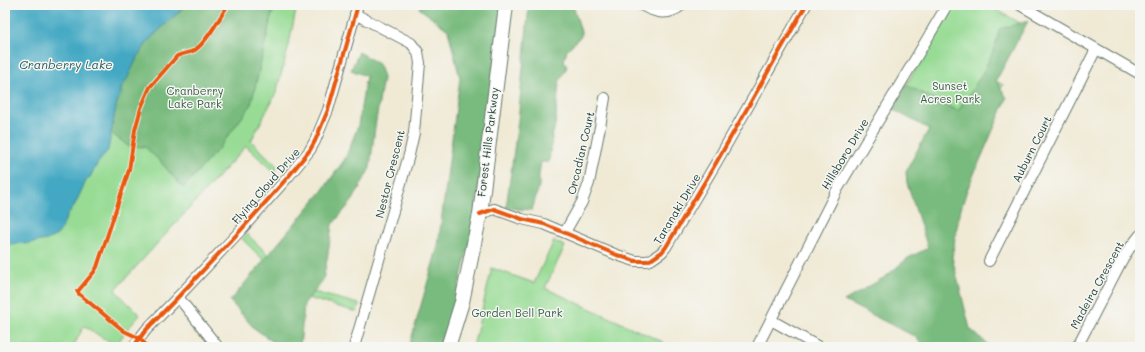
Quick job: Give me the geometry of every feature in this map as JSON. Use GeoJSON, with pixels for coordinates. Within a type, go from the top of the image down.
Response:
{"type":"FeatureCollection","features":[{"type":"Feature","properties":{"kind":"main road","name":"Forest Hills Parkway"},"geometry":{"type":"LineString","coordinates":[[448,347],[462,302],[480,214],[506,5]]}},
{"type":"Feature","properties":{"kind":"street"},"geometry":{"type":"LineString","coordinates":[[641,5],[651,10],[663,13],[673,11],[682,5]]}},
{"type":"Feature","properties":{"kind":"street","name":"Taranaki Drive"},"geometry":{"type":"LineString","coordinates":[[480,214],[494,209],[565,232],[617,256],[635,261],[647,261],[652,259],[662,252],[716,163],[806,5]]}},
{"type":"Feature","properties":{"kind":"street","name":"Hillsboro Drive"},"geometry":{"type":"LineString","coordinates":[[757,347],[837,190],[947,5]]}},
{"type":"Feature","properties":{"kind":"street"},"geometry":{"type":"LineString","coordinates":[[1020,5],[1140,74]]}},
{"type":"Feature","properties":{"kind":"street","name":"Flying Cloud Drive"},"geometry":{"type":"LineString","coordinates":[[133,347],[146,330],[288,177],[313,145],[328,110],[357,9]]}},
{"type":"Feature","properties":{"kind":"street","name":"Nestor Crescent"},"geometry":{"type":"LineString","coordinates":[[354,347],[409,155],[414,133],[420,63],[418,52],[410,43],[357,9]]}},
{"type":"Feature","properties":{"kind":"street","name":"Auburn Court"},"geometry":{"type":"LineString","coordinates":[[988,260],[1096,49]]}},
{"type":"Feature","properties":{"kind":"street","name":"Orcadian Court"},"geometry":{"type":"LineString","coordinates":[[565,232],[582,202],[589,183],[605,98]]}},
{"type":"Feature","properties":{"kind":"street","name":"Madeira Crescent"},"geometry":{"type":"LineString","coordinates":[[1076,347],[1122,260],[1140,235]]}},
{"type":"Feature","properties":{"kind":"street"},"geometry":{"type":"LineString","coordinates":[[178,297],[218,347]]}},
{"type":"Feature","properties":{"kind":"street"},"geometry":{"type":"LineString","coordinates":[[771,320],[819,347]]}},
{"type":"Feature","properties":{"kind":"green space","name":"Cranberry Lake Park"},"geometry":{"type":"Polygon","coordinates":[[[186,5],[297,5],[288,49],[276,93],[251,141],[278,167],[274,172],[246,146],[115,290],[140,315],[125,332],[116,346],[84,326],[73,347],[5,347],[5,247],[60,231],[86,181],[108,150],[110,130],[186,5]]]}},
{"type":"Feature","properties":{"kind":"green space"},"geometry":{"type":"Polygon","coordinates":[[[186,5],[274,5],[251,105],[220,147],[183,188],[160,161],[145,147],[128,146],[111,133],[111,130],[115,108],[121,93],[121,88],[138,56],[150,39],[186,5]]]}},
{"type":"Feature","properties":{"kind":"green space"},"geometry":{"type":"Polygon","coordinates":[[[420,5],[502,5],[474,224],[444,347],[409,347],[438,246],[460,78],[448,30],[419,8],[420,5]]]}},
{"type":"Feature","properties":{"kind":"green space"},"geometry":{"type":"Polygon","coordinates":[[[529,5],[573,5],[582,35],[567,50],[564,60],[567,67],[559,82],[555,126],[552,136],[549,162],[541,162],[539,186],[532,210],[506,208],[518,121],[529,5]]]}},
{"type":"Feature","properties":{"kind":"green space","name":"Sunset Acres Park"},"geometry":{"type":"Polygon","coordinates":[[[953,5],[988,5],[1020,23],[996,81],[1003,85],[965,151],[906,85],[953,5]]]}},
{"type":"Feature","properties":{"kind":"green space"},"geometry":{"type":"Polygon","coordinates":[[[1028,21],[996,81],[1007,98],[967,190],[959,215],[952,257],[970,329],[991,347],[923,347],[916,337],[844,301],[885,277],[908,258],[928,248],[907,183],[906,171],[929,129],[892,109],[906,85],[958,111],[977,83],[989,61],[999,29],[1028,21]]]}},
{"type":"Feature","properties":{"kind":"green space"},"geometry":{"type":"Polygon","coordinates":[[[359,52],[379,64],[383,78],[370,168],[353,200],[332,225],[323,280],[304,304],[300,347],[280,347],[254,328],[230,301],[322,191],[345,159],[358,126],[366,76],[351,70],[359,52]]]}},
{"type":"Feature","properties":{"kind":"green space"},"geometry":{"type":"Polygon","coordinates":[[[247,234],[287,273],[299,288],[359,304],[357,312],[293,294],[272,268],[242,239],[247,234]]]}},
{"type":"Feature","properties":{"kind":"green space","name":"Gorden Bell Park"},"geometry":{"type":"Polygon","coordinates":[[[554,241],[565,246],[545,288],[663,342],[660,347],[473,347],[492,268],[534,283],[554,241]]]}},
{"type":"Feature","properties":{"kind":"water","name":"Cranberry Lake"},"geometry":{"type":"Polygon","coordinates":[[[5,5],[186,5],[150,39],[138,56],[121,88],[108,150],[86,181],[60,231],[57,235],[47,240],[25,244],[21,243],[5,247],[5,5]]]}},
{"type":"Feature","properties":{"kind":"cycle path"},"geometry":{"type":"LineString","coordinates":[[79,290],[97,267],[129,170],[135,130],[141,108],[150,87],[177,56],[193,51],[200,46],[209,35],[228,5]]}},
{"type":"Feature","properties":{"kind":"cycle path"},"geometry":{"type":"LineString","coordinates":[[133,347],[146,330],[240,231],[310,150],[328,110],[358,5]]}},
{"type":"Feature","properties":{"kind":"cycle path"},"geometry":{"type":"LineString","coordinates":[[480,214],[494,209],[522,219],[544,224],[617,255],[635,261],[647,261],[652,259],[666,247],[716,163],[806,5]]}},
{"type":"Feature","properties":{"kind":"cycle path"},"geometry":{"type":"LineString","coordinates":[[77,291],[124,331],[139,338],[148,347]]}}]}
